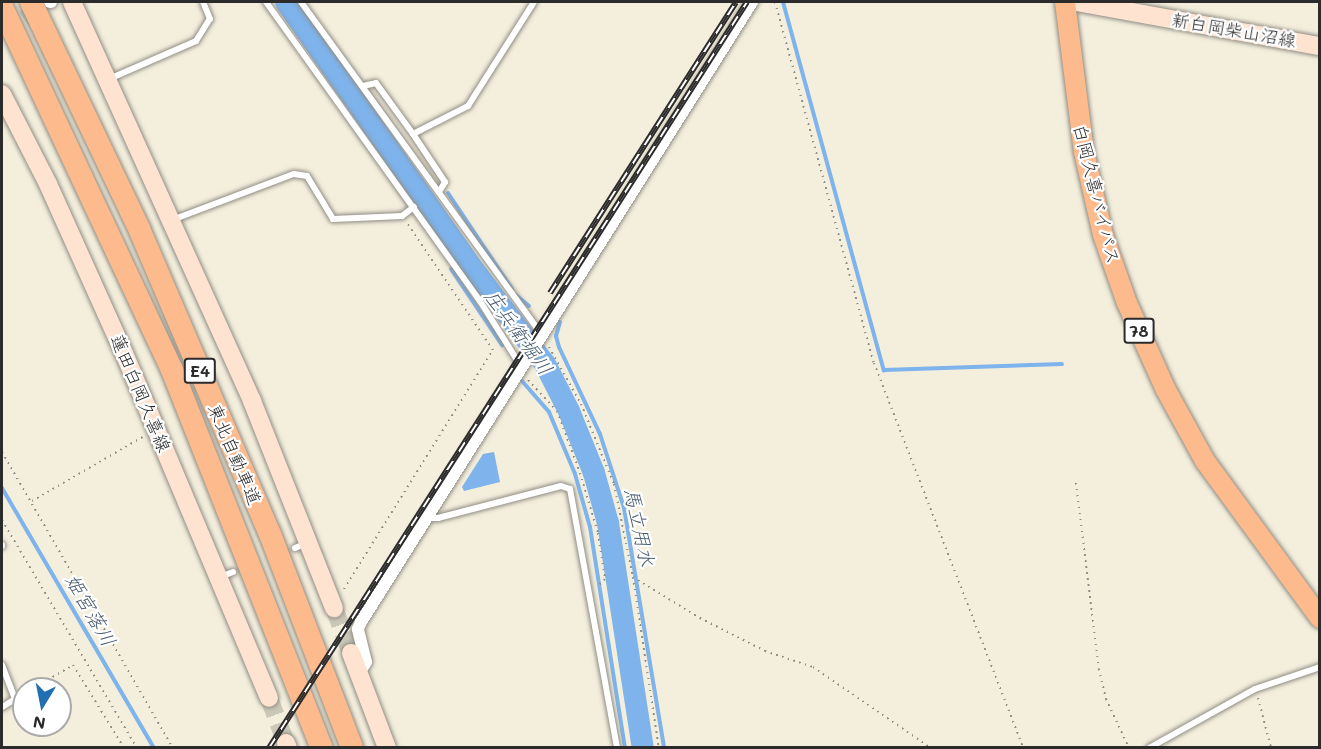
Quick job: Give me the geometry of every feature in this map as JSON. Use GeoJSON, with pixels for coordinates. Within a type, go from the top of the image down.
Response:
{"type":"FeatureCollection","features":[{"type":"Feature","properties":{"kind":"highway","name":"東北自動車道"},"geometry":{"type":"LineString","coordinates":[[31,2],[140,231],[270,534],[352,747]]}},
{"type":"Feature","properties":{"kind":"highway","name":"東北自動車道"},"geometry":{"type":"LineString","coordinates":[[2,7],[172,370],[322,747]]}},
{"type":"Feature","properties":{"kind":"main road","name":"白岡久喜バイパス"},"geometry":{"type":"LineString","coordinates":[[1065,2],[1084,152],[1103,235],[1127,303],[1166,390],[1205,462],[1246,523],[1320,618]]}},
{"type":"Feature","properties":{"kind":"street"},"geometry":{"type":"LineString","coordinates":[[72,2],[252,401],[301,546],[331,600]]}},
{"type":"Feature","properties":{"kind":"street"},"geometry":{"type":"LineString","coordinates":[[359,672],[366,662],[358,629],[361,622],[752,2]]}},
{"type":"Feature","properties":{"kind":"street","name":"新白岡柴山沼線"},"geometry":{"type":"LineString","coordinates":[[1077,2],[1320,46]]}},
{"type":"Feature","properties":{"kind":"street","name":"蓮田白岡久喜線"},"geometry":{"type":"LineString","coordinates":[[4,107],[48,184],[156,429],[226,574],[269,698]]}},
{"type":"Feature","properties":{"kind":"street"},"geometry":{"type":"LineString","coordinates":[[351,653],[387,747]]}},
{"type":"Feature","properties":{"kind":"lane"},"geometry":{"type":"LineString","coordinates":[[108,79],[196,41],[210,20],[203,2]]}},
{"type":"Feature","properties":{"kind":"lane"},"geometry":{"type":"LineString","coordinates":[[266,2],[414,207],[524,366]]}},
{"type":"Feature","properties":{"kind":"lane"},"geometry":{"type":"LineString","coordinates":[[301,2],[439,192],[541,339]]}},
{"type":"Feature","properties":{"kind":"lane"},"geometry":{"type":"LineString","coordinates":[[413,134],[468,106],[534,2]]}},
{"type":"Feature","properties":{"kind":"lane"},"geometry":{"type":"LineString","coordinates":[[363,86],[375,83],[413,134],[445,183],[439,192]]}},
{"type":"Feature","properties":{"kind":"lane"},"geometry":{"type":"LineString","coordinates":[[170,220],[294,174],[307,176],[333,219],[402,216],[414,207]]}},
{"type":"Feature","properties":{"kind":"lane"},"geometry":{"type":"LineString","coordinates":[[426,518],[438,518],[566,487],[572,496],[617,747]]}},
{"type":"Feature","properties":{"kind":"lane"},"geometry":{"type":"LineString","coordinates":[[2,665],[15,699],[2,708]]}},
{"type":"Feature","properties":{"kind":"lane"},"geometry":{"type":"LineString","coordinates":[[1149,747],[1255,689],[1320,667]]}},
{"type":"Feature","properties":{"kind":"path"},"geometry":{"type":"LineString","coordinates":[[775,2],[874,363],[1023,747]]}},
{"type":"Feature","properties":{"kind":"path"},"geometry":{"type":"LineString","coordinates":[[331,600],[348,584],[493,350],[402,216]]}},
{"type":"Feature","properties":{"kind":"path"},"geometry":{"type":"LineString","coordinates":[[541,339],[603,451],[624,527],[659,747]]}},
{"type":"Feature","properties":{"kind":"path"},"geometry":{"type":"LineString","coordinates":[[524,366],[556,411],[580,473],[598,533],[605,579],[591,593]]}},
{"type":"Feature","properties":{"kind":"path"},"geometry":{"type":"LineString","coordinates":[[32,501],[156,429]]}},
{"type":"Feature","properties":{"kind":"path"},"geometry":{"type":"LineString","coordinates":[[2,452],[173,747]]}},
{"type":"Feature","properties":{"kind":"path"},"geometry":{"type":"LineString","coordinates":[[1076,483],[1099,669],[1109,706],[1129,747]]}},
{"type":"Feature","properties":{"kind":"path"},"geometry":{"type":"LineString","coordinates":[[2,520],[137,747]]}},
{"type":"Feature","properties":{"kind":"path"},"geometry":{"type":"LineString","coordinates":[[633,577],[765,651],[813,667],[931,747]]}},
{"type":"Feature","properties":{"kind":"path"},"geometry":{"type":"LineString","coordinates":[[52,677],[73,665],[124,747]]}},
{"type":"Feature","properties":{"kind":"path"},"geometry":{"type":"LineString","coordinates":[[1255,689],[1271,747]]}},
{"type":"Feature","properties":{"kind":"water"},"geometry":{"type":"Polygon","coordinates":[[[494,452],[500,482],[464,491],[462,487],[483,454],[494,452]]]}},
{"type":"Feature","properties":{"kind":"waterway","name":"庄兵衛堀川"},"geometry":{"type":"LineString","coordinates":[[286,2],[470,265],[545,364],[569,411],[594,473],[608,523],[643,748]]}},
{"type":"Feature","properties":{"kind":"waterway"},"geometry":{"type":"LineString","coordinates":[[783,2],[884,370],[1062,364]]}},
{"type":"Feature","properties":{"kind":"waterway","name":"馬立用水"},"geometry":{"type":"LineString","coordinates":[[448,193],[512,289]]}},
{"type":"Feature","properties":{"kind":"waterway"},"geometry":{"type":"LineString","coordinates":[[451,269],[502,345]]}},
{"type":"Feature","properties":{"kind":"waterway","name":"馬立用水"},"geometry":{"type":"LineString","coordinates":[[516,295],[529,306]]}},
{"type":"Feature","properties":{"kind":"waterway","name":"馬立用水"},"geometry":{"type":"LineString","coordinates":[[560,322],[556,336],[559,347],[600,434],[624,508],[664,748]]}},
{"type":"Feature","properties":{"kind":"waterway"},"geometry":{"type":"LineString","coordinates":[[522,381],[549,412],[575,474],[590,527],[625,748]]}},
{"type":"Feature","properties":{"kind":"waterway","name":"姫宮落川"},"geometry":{"type":"LineString","coordinates":[[2,488],[154,748]]}},
{"type":"Feature","properties":{"kind":"tunnel"},"geometry":{"type":"LineString","coordinates":[[2,34],[46,5]]}},
{"type":"Feature","properties":{"kind":"tunnel"},"geometry":{"type":"LineString","coordinates":[[334,608],[351,653]]}},
{"type":"Feature","properties":{"kind":"tunnel"},"geometry":{"type":"LineString","coordinates":[[269,698],[286,743]]}},
{"type":"Feature","properties":{"kind":"railway"},"geometry":{"type":"LineString","coordinates":[[550,293],[736,2]]}},
{"type":"Feature","properties":{"kind":"railway"},"geometry":{"type":"LineString","coordinates":[[269,748],[747,2]]}}]}
